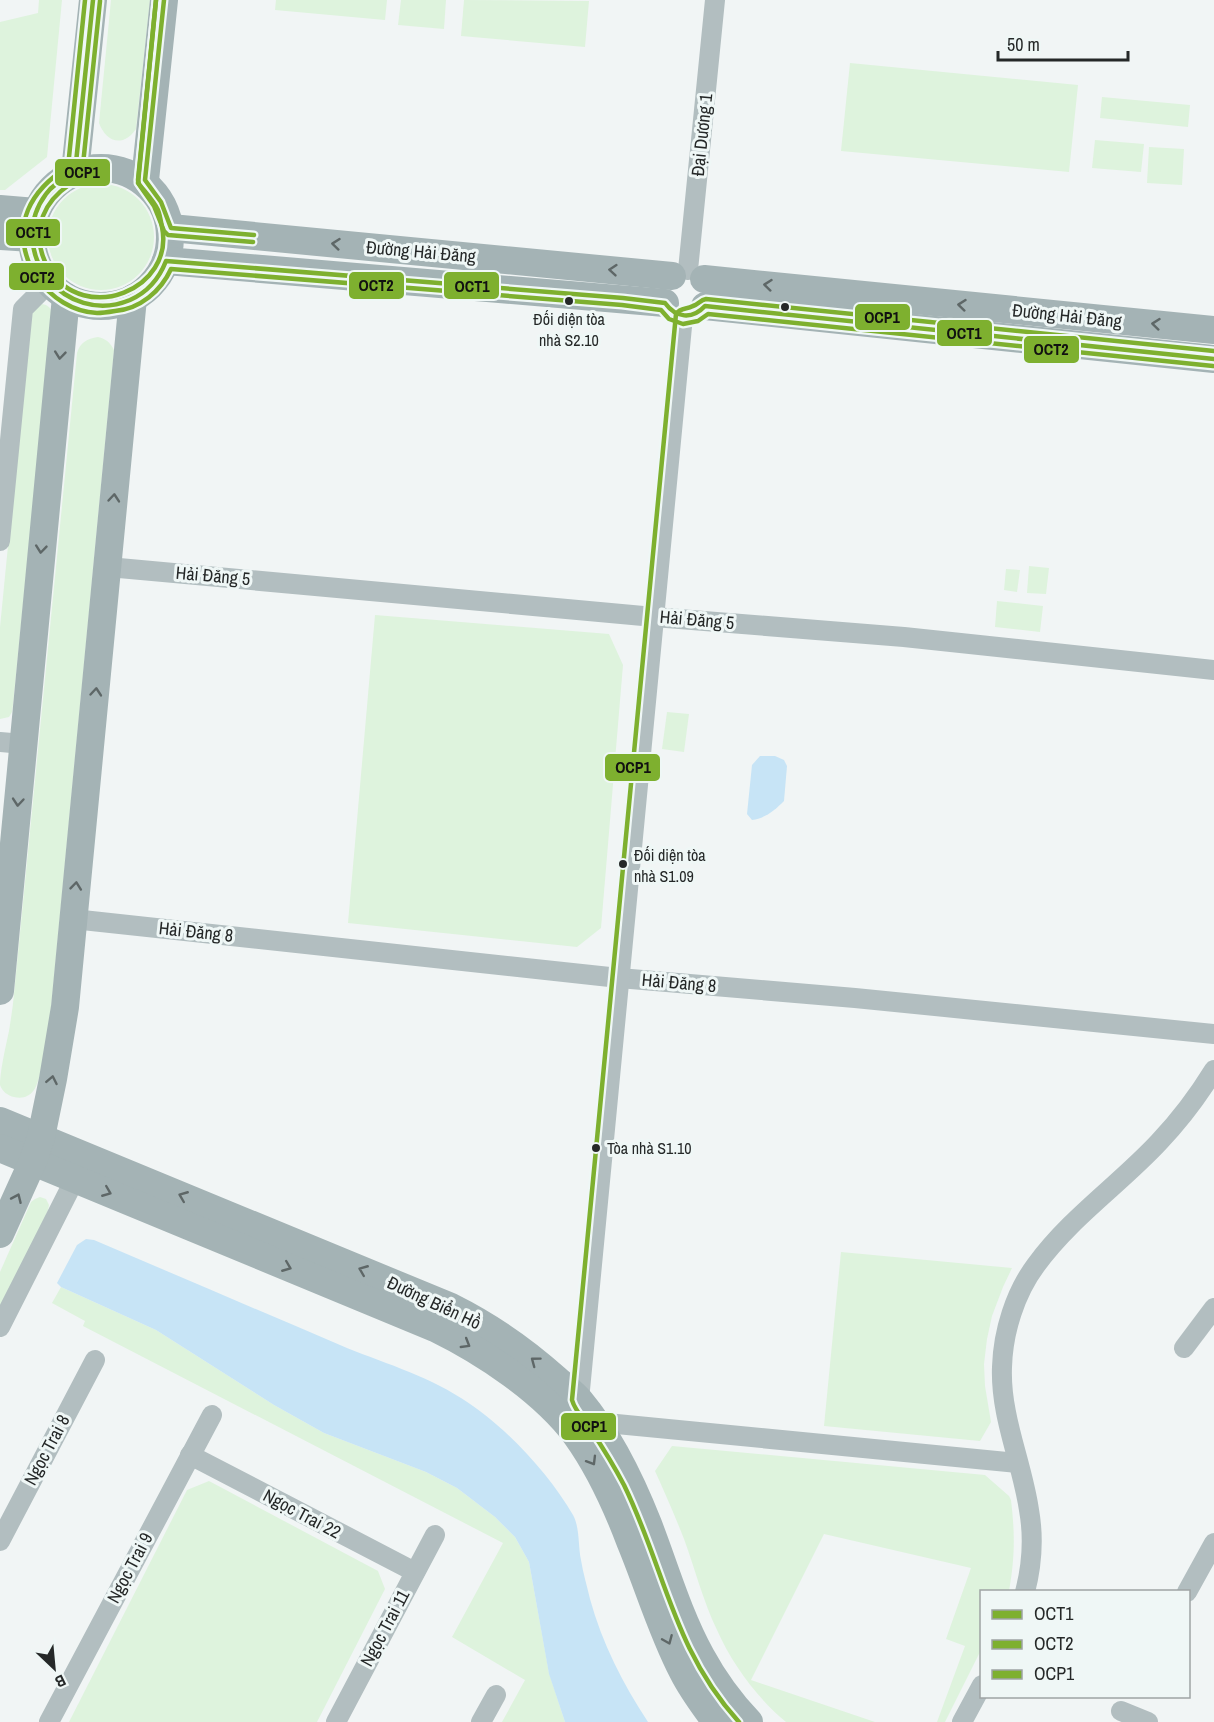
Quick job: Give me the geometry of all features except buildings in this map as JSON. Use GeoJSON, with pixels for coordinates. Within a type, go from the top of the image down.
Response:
{"type":"FeatureCollection","features":[{"type":"Feature","properties":{"kind":"street"},"geometry":{"type":"LineString","coordinates":[[75,172],[93,0]]}},
{"type":"Feature","properties":{"kind":"street"},"geometry":{"type":"LineString","coordinates":[[145,180],[164,0]]}},
{"type":"Feature","properties":{"kind":"street","name":"Đại Dương 1"},"geometry":{"type":"LineString","coordinates":[[577,1417],[715,0]]}},
{"type":"Feature","properties":{"kind":"street"},"geometry":{"type":"LineString","coordinates":[[98,167],[121,170],[145,180],[165,209],[171,228],[171,245],[157,278],[133,298],[111,305],[94,306],[77,302],[58,290],[39,268],[33,252],[34,225],[45,195],[75,172],[98,167]]}},
{"type":"Feature","properties":{"kind":"street"},"geometry":{"type":"LineString","coordinates":[[0,209],[34,225]]}},
{"type":"Feature","properties":{"kind":"street"},"geometry":{"type":"LineString","coordinates":[[0,236],[34,225]]}},
{"type":"Feature","properties":{"kind":"street","name":"Đường Hải Đăng"},"geometry":{"type":"LineString","coordinates":[[171,228],[1214,359]]}},
{"type":"Feature","properties":{"kind":"street","name":"Đường Hải Đăng"},"geometry":{"type":"LineString","coordinates":[[166,261],[686,292],[1214,330]]}},
{"type":"Feature","properties":{"kind":"street"},"geometry":{"type":"LineString","coordinates":[[0,541],[23,309],[58,290]]}},
{"type":"Feature","properties":{"kind":"street"},"geometry":{"type":"LineString","coordinates":[[0,991],[11,743],[58,290]]}},
{"type":"Feature","properties":{"kind":"street"},"geometry":{"type":"LineString","coordinates":[[0,1234],[37,1149],[53,1079],[65,1007],[133,298]]}},
{"type":"Feature","properties":{"kind":"street","name":"Hải Đăng 5"},"geometry":{"type":"LineString","coordinates":[[108,567],[654,617],[904,637],[1214,670]]}},
{"type":"Feature","properties":{"kind":"street","name":"Hải Đăng 8"},"geometry":{"type":"LineString","coordinates":[[73,919],[619,978],[855,998],[1214,1034]]}},
{"type":"Feature","properties":{"kind":"street"},"geometry":{"type":"LineString","coordinates":[[1025,1590],[1030,1562],[1029,1510],[1005,1411],[1002,1381],[1002,1366],[1010,1323],[1023,1288],[1035,1266],[1064,1233],[1171,1130],[1214,1070]]}},
{"type":"Feature","properties":{"kind":"street","name":"Đường Biển Hồ"},"geometry":{"type":"LineString","coordinates":[[0,1120],[37,1149],[81,1168],[451,1307],[490,1329],[538,1363],[577,1417],[616,1455],[648,1523],[701,1657],[717,1683],[749,1722]]}},
{"type":"Feature","properties":{"kind":"street","name":"Đường Biển Hồ"},"geometry":{"type":"LineString","coordinates":[[0,1148],[37,1149]]}},
{"type":"Feature","properties":{"kind":"street"},"geometry":{"type":"LineString","coordinates":[[0,1327],[81,1168]]}},
{"type":"Feature","properties":{"kind":"street"},"geometry":{"type":"LineString","coordinates":[[1184,1348],[1214,1308]]}},
{"type":"Feature","properties":{"kind":"street","name":"Ngọc Trai 8"},"geometry":{"type":"LineString","coordinates":[[0,1541],[95,1360]]}},
{"type":"Feature","properties":{"kind":"street","name":"Ngọc Trai 9"},"geometry":{"type":"LineString","coordinates":[[49,1722],[212,1415]]}},
{"type":"Feature","properties":{"kind":"street"},"geometry":{"type":"LineString","coordinates":[[577,1417],[1018,1463]]}},
{"type":"Feature","properties":{"kind":"street","name":"Đường Biển Hồ"},"geometry":{"type":"LineString","coordinates":[[577,1417],[599,1473],[631,1541],[662,1626],[684,1675],[716,1722]]}},
{"type":"Feature","properties":{"kind":"street","name":"Ngọc Trai 22"},"geometry":{"type":"LineString","coordinates":[[190,1455],[415,1572]]}},
{"type":"Feature","properties":{"kind":"street","name":"Ngọc Trai 11"},"geometry":{"type":"LineString","coordinates":[[336,1722],[435,1535]]}},
{"type":"Feature","properties":{"kind":"street"},"geometry":{"type":"LineString","coordinates":[[1188,1590],[1214,1543]]}},
{"type":"Feature","properties":{"kind":"street"},"geometry":{"type":"LineString","coordinates":[[962,1722],[980,1687]]}},
{"type":"Feature","properties":{"kind":"street"},"geometry":{"type":"LineString","coordinates":[[481,1722],[496,1695]]}},
{"type":"Feature","properties":{"kind":"street"},"geometry":{"type":"LineString","coordinates":[[1122,1710],[1148,1722]]}},
{"type":"Feature","properties":{"kind":"green space"},"geometry":{"type":"Polygon","coordinates":[[[39,0],[62,0],[47,157],[5,190],[0,190],[0,22],[38,13],[39,0]]]}},
{"type":"Feature","properties":{"kind":"green space"},"geometry":{"type":"Polygon","coordinates":[[[111,0],[150,0],[136,129],[126,139],[120,140],[106,135],[99,123],[111,0]]]}},
{"type":"Feature","properties":{"kind":"green space"},"geometry":{"type":"Polygon","coordinates":[[[276,0],[387,0],[385,20],[275,10],[276,0]]]}},
{"type":"Feature","properties":{"kind":"green space"},"geometry":{"type":"Polygon","coordinates":[[[401,0],[446,0],[444,29],[398,25],[401,0]]]}},
{"type":"Feature","properties":{"kind":"green space"},"geometry":{"type":"Polygon","coordinates":[[[464,0],[589,1],[585,47],[461,36],[464,0]]]}},
{"type":"Feature","properties":{"kind":"green space"},"geometry":{"type":"Polygon","coordinates":[[[850,63],[1078,85],[1069,172],[841,151],[850,63]]]}},
{"type":"Feature","properties":{"kind":"green space"},"geometry":{"type":"Polygon","coordinates":[[[1102,97],[1190,105],[1188,127],[1100,118],[1102,97]]]}},
{"type":"Feature","properties":{"kind":"green space"},"geometry":{"type":"Polygon","coordinates":[[[1095,140],[1144,144],[1141,172],[1092,168],[1095,140]]]}},
{"type":"Feature","properties":{"kind":"green space"},"geometry":{"type":"Polygon","coordinates":[[[1149,147],[1184,149],[1182,185],[1147,183],[1149,147]]]}},
{"type":"Feature","properties":{"kind":"green space"},"geometry":{"type":"Polygon","coordinates":[[[101,184],[121,188],[138,200],[150,217],[154,237],[150,257],[138,274],[121,286],[101,290],[81,286],[64,274],[52,257],[48,237],[52,217],[64,200],[81,188],[101,184]]]}},
{"type":"Feature","properties":{"kind":"green space"},"geometry":{"type":"Polygon","coordinates":[[[42,304],[46,305],[52,313],[13,705],[9,717],[0,719],[0,627],[31,313],[42,304]]]}},
{"type":"Feature","properties":{"kind":"green space"},"geometry":{"type":"Polygon","coordinates":[[[98,337],[107,341],[114,350],[52,999],[46,1046],[37,1083],[30,1094],[17,1098],[4,1091],[0,1085],[0,1079],[14,999],[77,353],[84,342],[98,337]]]}},
{"type":"Feature","properties":{"kind":"green space"},"geometry":{"type":"Polygon","coordinates":[[[1029,566],[1049,568],[1046,594],[1027,593],[1029,566]]]}},
{"type":"Feature","properties":{"kind":"green space"},"geometry":{"type":"Polygon","coordinates":[[[1006,569],[1020,570],[1017,592],[1004,590],[1006,569]]]}},
{"type":"Feature","properties":{"kind":"green space"},"geometry":{"type":"Polygon","coordinates":[[[997,601],[1043,606],[1040,632],[995,627],[997,601]]]}},
{"type":"Feature","properties":{"kind":"green space"},"geometry":{"type":"Polygon","coordinates":[[[375,615],[609,634],[623,665],[601,928],[577,947],[348,923],[375,615]]]}},
{"type":"Feature","properties":{"kind":"green space"},"geometry":{"type":"Polygon","coordinates":[[[667,712],[689,714],[684,752],[662,749],[667,712]]]}},
{"type":"Feature","properties":{"kind":"green space"},"geometry":{"type":"Polygon","coordinates":[[[40,1197],[46,1199],[49,1205],[48,1210],[26,1264],[0,1313],[0,1272],[31,1202],[40,1197]]]}},
{"type":"Feature","properties":{"kind":"green space"},"geometry":{"type":"Polygon","coordinates":[[[841,1252],[1012,1268],[992,1316],[987,1339],[984,1364],[985,1386],[991,1422],[980,1441],[824,1426],[841,1252]]]}},
{"type":"Feature","properties":{"kind":"green space"},"geometry":{"type":"Polygon","coordinates":[[[61,1287],[156,1330],[274,1405],[324,1433],[426,1472],[457,1488],[495,1517],[515,1537],[529,1562],[549,1673],[565,1722],[502,1722],[525,1680],[452,1637],[503,1543],[83,1326],[85,1321],[52,1303],[61,1287]]]}},
{"type":"Feature","properties":{"kind":"green space"},"geometry":{"type":"Polygon","coordinates":[[[672,1446],[985,1475],[1011,1500],[1014,1546],[1009,1590],[980,1590],[980,1652],[945,1722],[937,1722],[965,1646],[946,1639],[971,1568],[824,1534],[751,1680],[875,1722],[786,1722],[747,1680],[723,1643],[703,1596],[684,1539],[655,1471],[672,1446]]]}},
{"type":"Feature","properties":{"kind":"green space"},"geometry":{"type":"Polygon","coordinates":[[[209,1481],[378,1571],[385,1589],[317,1722],[69,1722],[187,1490],[209,1481]]]}},
{"type":"Feature","properties":{"kind":"water"},"geometry":{"type":"Polygon","coordinates":[[[760,756],[775,756],[784,760],[787,766],[784,801],[770,813],[752,820],[747,814],[752,765],[760,756]]]}},
{"type":"Feature","properties":{"kind":"water"},"geometry":{"type":"Polygon","coordinates":[[[86,1239],[94,1240],[340,1345],[417,1375],[461,1398],[493,1421],[538,1466],[573,1515],[577,1526],[584,1575],[601,1631],[622,1678],[648,1722],[565,1722],[549,1674],[529,1562],[515,1537],[495,1517],[457,1488],[426,1472],[324,1433],[274,1405],[156,1330],[61,1287],[57,1283],[77,1245],[86,1239]]]}},
{"type":"Feature","properties":{"kind":"transit line","name":"OCT2"},"geometry":{"type":"LineString","coordinates":[[85,0],[68,167],[39,191],[28,210],[24,228],[24,245],[37,278],[63,303],[79,310],[102,313],[133,307],[149,298],[162,285],[171,269],[622,305],[661,310],[669,319],[683,324],[698,321],[708,314],[1213,366]]}},
{"type":"Feature","properties":{"kind":"transit line","name":"OCT1"},"geometry":{"type":"LineString","coordinates":[[93,0],[75,172],[56,184],[46,194],[35,216],[32,238],[37,260],[48,278],[64,293],[84,303],[106,306],[136,297],[152,284],[166,261],[623,298],[665,303],[674,312],[684,315],[695,314],[705,306],[1214,359]]}},
{"type":"Feature","properties":{"kind":"transit line","name":"OCT2"},"geometry":{"type":"LineString","coordinates":[[156,0],[138,183],[154,206],[164,231],[168,235],[253,242]]}},
{"type":"Feature","properties":{"kind":"transit line","name":"OCP1"},"geometry":{"type":"LineString","coordinates":[[100,1],[82,174],[50,203],[43,216],[40,236],[41,250],[46,263],[65,286],[84,295],[104,297],[124,293],[141,283],[155,268],[162,249],[159,212],[138,180],[156,0]]}},
{"type":"Feature","properties":{"kind":"transit line","name":"OCT1"},"geometry":{"type":"LineString","coordinates":[[164,0],[145,180],[161,202],[171,228],[254,235]]}},
{"type":"Feature","properties":{"kind":"transit line","name":"OCP1"},"geometry":{"type":"LineString","coordinates":[[739,1722],[717,1695],[684,1638],[624,1485],[572,1400],[676,314],[706,299],[1214,351]]}},
{"type":"Feature","properties":{"kind":"place","name":"Đối diện tòa nhà S2.10"},"geometry":{"type":"Point","coordinates":[569,301]}},
{"type":"Feature","properties":{"kind":"place","name":"Đối diện tòa nhà S1.09"},"geometry":{"type":"Point","coordinates":[623,864]}},
{"type":"Feature","properties":{"kind":"place","name":"Tòa nhà S1.10"},"geometry":{"type":"Point","coordinates":[596,1148]}}]}
